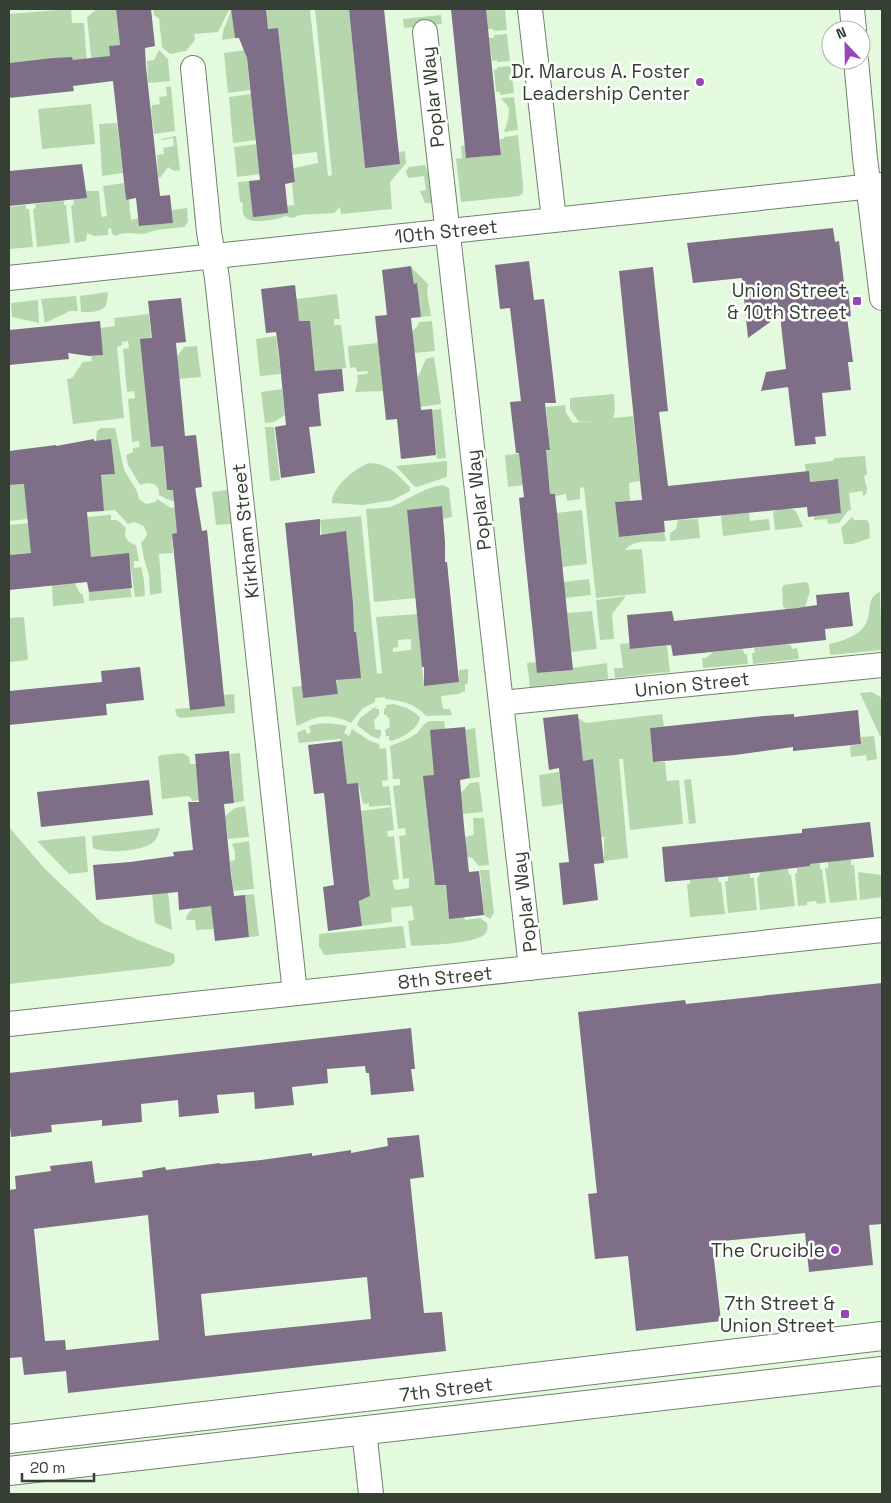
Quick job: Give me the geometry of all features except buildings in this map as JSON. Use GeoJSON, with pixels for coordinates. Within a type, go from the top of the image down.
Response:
{"type":"FeatureCollection","features":[{"type":"Feature","properties":{"kind":"main road","name":"7th Street"},"geometry":{"type":"LineString","coordinates":[[9,1439],[882,1336]]}},
{"type":"Feature","properties":{"kind":"main road","name":"7th Street"},"geometry":{"type":"LineString","coordinates":[[9,1470],[882,1370]]}},
{"type":"Feature","properties":{"kind":"street"},"geometry":{"type":"LineString","coordinates":[[530,9],[554,220]]}},
{"type":"Feature","properties":{"kind":"street","name":"Poplar Way"},"geometry":{"type":"LineString","coordinates":[[425,32],[531,968]]}},
{"type":"Feature","properties":{"kind":"street","name":"Kirkham Street"},"geometry":{"type":"LineString","coordinates":[[193,68],[209,232],[218,288],[295,993]]}},
{"type":"Feature","properties":{"kind":"street"},"geometry":{"type":"LineString","coordinates":[[858,70],[875,186],[882,298]]}},
{"type":"Feature","properties":{"kind":"street","name":"10th Street"},"geometry":{"type":"LineString","coordinates":[[9,278],[875,186]]}},
{"type":"Feature","properties":{"kind":"street","name":"Union Street"},"geometry":{"type":"LineString","coordinates":[[501,703],[882,665]]}},
{"type":"Feature","properties":{"kind":"street","name":"8th Street"},"geometry":{"type":"LineString","coordinates":[[9,1024],[882,930]]}},
{"type":"Feature","properties":{"kind":"street"},"geometry":{"type":"LineString","coordinates":[[364,1430],[371,1494]]}},
{"type":"Feature","properties":{"kind":"green space"},"geometry":{"type":"Polygon","coordinates":[[[71,9],[72,23],[84,23],[87,65],[73,60],[72,57],[9,63],[9,14],[71,9]]]}},
{"type":"Feature","properties":{"kind":"green space"},"geometry":{"type":"Polygon","coordinates":[[[97,9],[116,9],[120,45],[109,46],[112,73],[93,75],[87,17],[97,9]]]}},
{"type":"Feature","properties":{"kind":"green space"},"geometry":{"type":"Polygon","coordinates":[[[153,9],[229,10],[218,32],[194,34],[195,40],[186,51],[170,54],[162,47],[159,19],[154,15],[153,9]]]}},
{"type":"Feature","properties":{"kind":"green space"},"geometry":{"type":"Polygon","coordinates":[[[231,9],[235,38],[222,40],[223,32],[231,9]]]}},
{"type":"Feature","properties":{"kind":"green space"},"geometry":{"type":"Polygon","coordinates":[[[266,9],[310,9],[328,176],[332,175],[315,9],[349,9],[365,167],[400,163],[399,152],[405,151],[406,163],[390,182],[392,209],[341,214],[340,207],[334,213],[300,215],[293,218],[285,216],[265,221],[253,221],[246,218],[243,211],[243,203],[240,202],[238,182],[249,181],[287,206],[294,205],[292,183],[295,182],[294,168],[318,163],[317,152],[292,155],[278,28],[268,29],[266,9]]]}},
{"type":"Feature","properties":{"kind":"green space"},"geometry":{"type":"Polygon","coordinates":[[[486,9],[505,9],[507,30],[494,31],[493,29],[488,29],[486,9]]]}},
{"type":"Feature","properties":{"kind":"green space"},"geometry":{"type":"Polygon","coordinates":[[[441,15],[442,24],[404,28],[403,19],[441,15]]]}},
{"type":"Feature","properties":{"kind":"green space"},"geometry":{"type":"Polygon","coordinates":[[[507,34],[510,61],[492,61],[489,38],[494,38],[494,35],[507,34]]]}},
{"type":"Feature","properties":{"kind":"green space"},"geometry":{"type":"Polygon","coordinates":[[[159,50],[168,59],[170,81],[148,83],[147,61],[154,60],[159,50]]]}},
{"type":"Feature","properties":{"kind":"green space"},"geometry":{"type":"Polygon","coordinates":[[[246,50],[250,90],[228,93],[224,53],[246,50]]]}},
{"type":"Feature","properties":{"kind":"green space"},"geometry":{"type":"Polygon","coordinates":[[[511,66],[514,93],[500,95],[500,92],[496,92],[494,70],[498,67],[511,66]]]}},
{"type":"Feature","properties":{"kind":"green space"},"geometry":{"type":"Polygon","coordinates":[[[171,86],[175,131],[154,134],[152,105],[160,104],[159,97],[167,96],[166,87],[171,86]]]}},
{"type":"Feature","properties":{"kind":"green space"},"geometry":{"type":"Polygon","coordinates":[[[251,94],[256,140],[233,143],[229,97],[251,94]]]}},
{"type":"Feature","properties":{"kind":"green space"},"geometry":{"type":"Polygon","coordinates":[[[514,97],[518,130],[504,132],[509,108],[501,98],[514,97]]]}},
{"type":"Feature","properties":{"kind":"green space"},"geometry":{"type":"Polygon","coordinates":[[[91,104],[95,144],[42,149],[38,109],[91,104]]]}},
{"type":"Feature","properties":{"kind":"green space"},"geometry":{"type":"Polygon","coordinates":[[[117,123],[123,173],[102,176],[99,124],[117,123]]]}},
{"type":"Feature","properties":{"kind":"green space"},"geometry":{"type":"Polygon","coordinates":[[[518,135],[523,193],[519,196],[461,202],[456,159],[462,158],[461,146],[465,145],[466,158],[501,155],[500,139],[518,135]]]}},
{"type":"Feature","properties":{"kind":"green space"},"geometry":{"type":"Polygon","coordinates":[[[176,136],[180,170],[174,171],[168,167],[160,178],[158,177],[157,155],[164,154],[163,148],[174,146],[173,138],[161,139],[176,136]]]}},
{"type":"Feature","properties":{"kind":"green space"},"geometry":{"type":"Polygon","coordinates":[[[256,144],[260,174],[237,177],[234,147],[256,144]]]}},
{"type":"Feature","properties":{"kind":"green space"},"geometry":{"type":"Polygon","coordinates":[[[425,165],[432,181],[434,203],[425,203],[420,191],[426,190],[424,176],[408,178],[406,171],[409,167],[425,165]]]}},
{"type":"Feature","properties":{"kind":"green space"},"geometry":{"type":"Polygon","coordinates":[[[124,183],[126,200],[129,199],[131,220],[139,218],[139,226],[173,223],[172,210],[187,208],[188,222],[184,227],[156,230],[144,234],[126,233],[116,236],[112,234],[111,228],[108,229],[108,235],[94,236],[87,233],[86,241],[75,243],[71,206],[74,204],[73,199],[86,191],[99,191],[101,214],[102,217],[107,216],[103,186],[124,183]]]}},
{"type":"Feature","properties":{"kind":"green space"},"geometry":{"type":"Polygon","coordinates":[[[64,200],[70,243],[37,247],[33,209],[36,208],[35,204],[64,200]]]}},
{"type":"Feature","properties":{"kind":"green space"},"geometry":{"type":"Polygon","coordinates":[[[26,205],[26,209],[29,209],[33,247],[9,249],[9,207],[26,205]]]}},
{"type":"Feature","properties":{"kind":"green space"},"geometry":{"type":"Polygon","coordinates":[[[411,267],[428,284],[427,292],[431,316],[421,317],[417,284],[414,284],[411,267]]]}},
{"type":"Feature","properties":{"kind":"green space"},"geometry":{"type":"Polygon","coordinates":[[[108,292],[106,306],[95,312],[81,312],[80,296],[108,292]]]}},
{"type":"Feature","properties":{"kind":"green space"},"geometry":{"type":"Polygon","coordinates":[[[337,294],[340,319],[334,319],[334,325],[341,325],[346,368],[339,369],[339,372],[316,375],[310,323],[299,324],[296,299],[337,294]]]}},
{"type":"Feature","properties":{"kind":"green space"},"geometry":{"type":"Polygon","coordinates":[[[76,296],[78,311],[70,311],[45,323],[41,299],[76,296]]]}},
{"type":"Feature","properties":{"kind":"green space"},"geometry":{"type":"Polygon","coordinates":[[[38,300],[39,323],[12,317],[11,303],[38,300]]]}},
{"type":"Feature","properties":{"kind":"green space"},"geometry":{"type":"Polygon","coordinates":[[[149,314],[167,490],[196,488],[196,499],[177,502],[159,495],[158,488],[154,484],[140,485],[128,465],[126,455],[133,452],[133,448],[140,447],[139,441],[132,442],[128,399],[135,398],[134,391],[127,392],[123,349],[129,348],[128,341],[122,342],[122,345],[117,347],[124,418],[73,424],[67,379],[72,378],[83,362],[92,361],[91,356],[103,355],[100,328],[115,326],[114,318],[149,314]]]}},
{"type":"Feature","properties":{"kind":"green space"},"geometry":{"type":"Polygon","coordinates":[[[432,321],[435,351],[414,353],[412,331],[419,322],[432,321]]]}},
{"type":"Feature","properties":{"kind":"green space"},"geometry":{"type":"Polygon","coordinates":[[[276,336],[281,374],[260,376],[256,339],[276,336]]]}},
{"type":"Feature","properties":{"kind":"green space"},"geometry":{"type":"Polygon","coordinates":[[[378,343],[383,391],[355,392],[358,381],[357,375],[367,374],[368,371],[357,372],[356,367],[350,368],[348,346],[378,343]]]}},
{"type":"Feature","properties":{"kind":"green space"},"geometry":{"type":"Polygon","coordinates":[[[197,346],[201,377],[179,379],[177,356],[184,347],[197,346]]]}},
{"type":"Feature","properties":{"kind":"green space"},"geometry":{"type":"Polygon","coordinates":[[[434,357],[441,404],[420,407],[417,379],[426,359],[434,357]]]}},
{"type":"Feature","properties":{"kind":"green space"},"geometry":{"type":"Polygon","coordinates":[[[282,389],[285,415],[274,422],[265,423],[261,392],[282,389]]]}},
{"type":"Feature","properties":{"kind":"green space"},"geometry":{"type":"Polygon","coordinates":[[[614,394],[615,411],[613,418],[633,416],[640,481],[629,483],[630,501],[615,502],[619,537],[664,532],[666,541],[638,542],[625,550],[642,549],[646,593],[596,598],[584,487],[580,488],[580,499],[567,501],[566,494],[555,496],[550,494],[549,482],[508,487],[505,455],[550,450],[546,407],[565,405],[566,413],[573,423],[595,421],[579,422],[570,409],[570,398],[614,394]]]}},
{"type":"Feature","properties":{"kind":"green space"},"geometry":{"type":"Polygon","coordinates":[[[441,409],[446,458],[437,459],[432,410],[441,409]]]}},
{"type":"Feature","properties":{"kind":"green space"},"geometry":{"type":"Polygon","coordinates":[[[265,427],[274,427],[280,480],[270,481],[265,427]]]}},
{"type":"Feature","properties":{"kind":"green space"},"geometry":{"type":"Polygon","coordinates":[[[101,428],[115,428],[124,470],[137,491],[139,499],[146,504],[156,502],[157,499],[171,508],[178,507],[177,533],[172,535],[173,553],[159,554],[162,593],[150,595],[149,575],[141,542],[147,534],[144,526],[134,522],[128,524],[115,510],[104,511],[97,476],[115,474],[111,439],[96,441],[97,431],[101,428]]]}},
{"type":"Feature","properties":{"kind":"green space"},"geometry":{"type":"Polygon","coordinates":[[[865,456],[867,474],[864,476],[867,489],[866,494],[863,496],[863,491],[849,493],[851,510],[848,511],[839,523],[828,524],[827,519],[814,520],[814,516],[841,513],[838,479],[810,482],[805,464],[832,461],[835,458],[865,456]]]}},
{"type":"Feature","properties":{"kind":"green space"},"geometry":{"type":"Polygon","coordinates":[[[447,461],[447,477],[417,487],[396,466],[447,461]]]}},
{"type":"Feature","properties":{"kind":"green space"},"geometry":{"type":"Polygon","coordinates":[[[369,463],[376,463],[392,470],[410,487],[410,491],[393,500],[363,505],[332,503],[335,491],[345,479],[357,469],[369,463]]]}},
{"type":"Feature","properties":{"kind":"green space"},"geometry":{"type":"Polygon","coordinates":[[[27,484],[28,519],[9,521],[9,485],[27,484]]]}},
{"type":"Feature","properties":{"kind":"green space"},"geometry":{"type":"Polygon","coordinates":[[[443,485],[449,488],[452,517],[443,519],[441,506],[407,510],[416,598],[374,602],[366,509],[393,506],[423,491],[443,485]]]}},
{"type":"Feature","properties":{"kind":"green space"},"geometry":{"type":"Polygon","coordinates":[[[227,490],[231,524],[216,525],[212,492],[227,490]]]}},
{"type":"Feature","properties":{"kind":"green space"},"geometry":{"type":"Polygon","coordinates":[[[790,508],[796,511],[803,527],[775,530],[773,511],[776,511],[775,509],[790,508]]]}},
{"type":"Feature","properties":{"kind":"green space"},"geometry":{"type":"Polygon","coordinates":[[[582,510],[587,564],[562,567],[556,513],[582,510]]]}},
{"type":"Feature","properties":{"kind":"green space"},"geometry":{"type":"Polygon","coordinates":[[[749,512],[750,521],[769,519],[770,530],[723,536],[722,515],[749,512]]]}},
{"type":"Feature","properties":{"kind":"green space"},"geometry":{"type":"Polygon","coordinates":[[[111,515],[111,520],[117,520],[126,528],[126,539],[136,545],[139,561],[134,561],[134,568],[141,567],[145,596],[135,597],[130,562],[91,557],[87,517],[111,515]]]}},
{"type":"Feature","properties":{"kind":"green space"},"geometry":{"type":"Polygon","coordinates":[[[361,516],[377,674],[382,673],[376,617],[417,614],[424,685],[459,682],[459,670],[468,669],[468,683],[465,685],[465,691],[458,694],[441,696],[443,709],[450,709],[452,715],[426,716],[413,706],[396,700],[385,699],[385,697],[375,698],[375,702],[363,708],[351,723],[327,716],[312,719],[297,726],[292,687],[302,686],[303,698],[338,694],[320,520],[361,516]],[[411,639],[398,640],[398,647],[393,648],[393,652],[411,650],[411,639]]]}},
{"type":"Feature","properties":{"kind":"green space"},"geometry":{"type":"Polygon","coordinates":[[[852,517],[854,520],[867,520],[870,538],[853,544],[844,544],[841,528],[852,517]]]}},
{"type":"Feature","properties":{"kind":"green space"},"geometry":{"type":"Polygon","coordinates":[[[698,519],[700,538],[670,541],[670,533],[676,529],[678,520],[698,519]]]}},
{"type":"Feature","properties":{"kind":"green space"},"geometry":{"type":"Polygon","coordinates":[[[31,523],[37,552],[9,555],[9,525],[31,523]]]}},
{"type":"Feature","properties":{"kind":"green space"},"geometry":{"type":"Polygon","coordinates":[[[589,579],[591,595],[565,598],[563,582],[589,579]]]}},
{"type":"Feature","properties":{"kind":"green space"},"geometry":{"type":"Polygon","coordinates":[[[75,583],[79,592],[83,595],[84,603],[53,606],[52,585],[75,583]]]}},
{"type":"Feature","properties":{"kind":"green space"},"geometry":{"type":"Polygon","coordinates":[[[808,583],[810,591],[805,607],[786,609],[783,606],[782,588],[784,585],[808,583]]]}},
{"type":"Feature","properties":{"kind":"green space"},"geometry":{"type":"Polygon","coordinates":[[[130,588],[132,597],[89,601],[89,592],[130,588]]]}},
{"type":"Feature","properties":{"kind":"green space"},"geometry":{"type":"Polygon","coordinates":[[[880,592],[882,650],[830,655],[829,644],[839,642],[860,631],[868,618],[873,597],[880,592]]]}},
{"type":"Feature","properties":{"kind":"green space"},"geometry":{"type":"Polygon","coordinates":[[[626,596],[612,614],[614,639],[600,640],[596,600],[626,596]]]}},
{"type":"Feature","properties":{"kind":"green space"},"geometry":{"type":"Polygon","coordinates":[[[592,611],[597,649],[571,652],[567,613],[592,611]]]}},
{"type":"Feature","properties":{"kind":"green space"},"geometry":{"type":"Polygon","coordinates":[[[24,617],[28,660],[9,662],[9,618],[24,617]]]}},
{"type":"Feature","properties":{"kind":"green space"},"geometry":{"type":"Polygon","coordinates":[[[630,643],[631,649],[667,646],[670,672],[660,673],[660,671],[659,673],[615,678],[614,668],[623,668],[620,644],[630,643]]]}},
{"type":"Feature","properties":{"kind":"green space"},"geometry":{"type":"Polygon","coordinates":[[[791,645],[792,649],[797,648],[799,659],[753,664],[752,653],[755,653],[754,648],[791,645]]]}},
{"type":"Feature","properties":{"kind":"green space"},"geometry":{"type":"Polygon","coordinates":[[[743,649],[744,654],[747,654],[748,664],[703,668],[702,658],[706,658],[713,652],[743,649]]]}},
{"type":"Feature","properties":{"kind":"green space"},"geometry":{"type":"Polygon","coordinates":[[[536,662],[538,673],[572,670],[572,668],[607,663],[608,679],[530,687],[527,663],[536,662]]]}},
{"type":"Feature","properties":{"kind":"green space"},"geometry":{"type":"Polygon","coordinates":[[[872,692],[882,698],[882,737],[860,693],[872,692]]]}},
{"type":"Feature","properties":{"kind":"green space"},"geometry":{"type":"Polygon","coordinates":[[[234,694],[235,713],[181,718],[177,716],[175,709],[189,708],[190,710],[223,695],[234,694]]]}},
{"type":"Feature","properties":{"kind":"green space"},"geometry":{"type":"Polygon","coordinates":[[[393,704],[412,711],[420,718],[416,726],[409,733],[391,741],[389,736],[386,736],[385,730],[390,727],[389,718],[387,715],[384,715],[384,709],[386,705],[393,704]]]}},
{"type":"Feature","properties":{"kind":"green space"},"geometry":{"type":"Polygon","coordinates":[[[375,707],[379,709],[379,715],[374,720],[375,729],[381,730],[380,739],[371,736],[357,725],[360,718],[375,707]]]}},
{"type":"Feature","properties":{"kind":"green space"},"geometry":{"type":"Polygon","coordinates":[[[662,714],[664,726],[650,728],[653,762],[665,762],[667,781],[679,780],[683,824],[630,830],[623,759],[619,759],[628,858],[604,861],[604,837],[601,837],[593,760],[583,761],[578,718],[586,723],[662,714]]]}},
{"type":"Feature","properties":{"kind":"green space"},"geometry":{"type":"Polygon","coordinates":[[[429,721],[444,721],[445,729],[435,776],[429,829],[434,881],[445,881],[449,918],[464,917],[465,920],[480,918],[487,923],[487,931],[480,937],[472,940],[411,946],[408,921],[414,920],[412,906],[391,908],[392,922],[362,926],[358,888],[361,811],[391,807],[389,805],[369,807],[369,803],[363,804],[359,786],[347,785],[342,742],[340,739],[299,743],[297,733],[305,729],[307,734],[311,732],[309,726],[314,725],[328,723],[342,725],[347,726],[344,733],[349,736],[352,729],[370,741],[379,744],[380,749],[386,748],[388,780],[382,781],[383,787],[389,786],[394,830],[387,831],[388,837],[394,836],[399,879],[392,880],[395,890],[409,888],[409,878],[403,879],[399,836],[406,835],[405,828],[398,829],[393,786],[400,785],[400,779],[393,779],[390,746],[414,735],[429,721]]]}},
{"type":"Feature","properties":{"kind":"green space"},"geometry":{"type":"Polygon","coordinates":[[[475,728],[480,777],[468,779],[470,778],[465,730],[475,728]]]}},
{"type":"Feature","properties":{"kind":"green space"},"geometry":{"type":"Polygon","coordinates":[[[874,736],[877,759],[867,761],[866,755],[851,757],[850,746],[861,744],[861,737],[874,736]]]}},
{"type":"Feature","properties":{"kind":"green space"},"geometry":{"type":"Polygon","coordinates":[[[183,753],[189,757],[190,764],[196,764],[200,800],[192,801],[188,796],[162,799],[158,757],[161,755],[183,753]]]}},
{"type":"Feature","properties":{"kind":"green space"},"geometry":{"type":"Polygon","coordinates":[[[240,753],[244,801],[234,803],[230,754],[240,753]]]}},
{"type":"Feature","properties":{"kind":"green space"},"geometry":{"type":"Polygon","coordinates":[[[559,772],[563,804],[542,807],[539,775],[559,772]]]}},
{"type":"Feature","properties":{"kind":"green space"},"geometry":{"type":"Polygon","coordinates":[[[691,779],[696,823],[689,824],[684,780],[691,779]]]}},
{"type":"Feature","properties":{"kind":"green space"},"geometry":{"type":"Polygon","coordinates":[[[479,782],[483,812],[463,814],[461,793],[470,783],[479,782]]]}},
{"type":"Feature","properties":{"kind":"green space"},"geometry":{"type":"Polygon","coordinates":[[[245,806],[249,837],[228,839],[225,816],[235,808],[245,806]]]}},
{"type":"Feature","properties":{"kind":"green space"},"geometry":{"type":"Polygon","coordinates":[[[473,818],[484,818],[489,865],[479,866],[472,858],[467,857],[465,837],[474,835],[473,818]]]}},
{"type":"Feature","properties":{"kind":"green space"},"geometry":{"type":"Polygon","coordinates":[[[9,827],[44,868],[101,922],[138,940],[174,954],[175,962],[170,966],[9,984],[9,827]]]}},
{"type":"Feature","properties":{"kind":"green space"},"geometry":{"type":"Polygon","coordinates":[[[160,828],[156,839],[145,847],[126,851],[107,851],[93,848],[92,836],[160,828]]]}},
{"type":"Feature","properties":{"kind":"green space"},"geometry":{"type":"Polygon","coordinates":[[[85,836],[88,872],[69,874],[37,841],[85,836]]]}},
{"type":"Feature","properties":{"kind":"green space"},"geometry":{"type":"Polygon","coordinates":[[[249,841],[254,889],[233,891],[230,861],[235,860],[235,851],[232,844],[249,841]]]}},
{"type":"Feature","properties":{"kind":"green space"},"geometry":{"type":"Polygon","coordinates":[[[851,859],[851,865],[854,865],[857,900],[830,903],[825,868],[828,868],[828,862],[851,859]]]}},
{"type":"Feature","properties":{"kind":"green space"},"geometry":{"type":"Polygon","coordinates":[[[820,863],[826,903],[817,904],[816,901],[798,906],[795,874],[797,873],[797,868],[820,863]]]}},
{"type":"Feature","properties":{"kind":"green space"},"geometry":{"type":"Polygon","coordinates":[[[788,869],[791,875],[795,906],[760,910],[757,878],[760,872],[788,869]]]}},
{"type":"Feature","properties":{"kind":"green space"},"geometry":{"type":"Polygon","coordinates":[[[480,870],[489,870],[494,913],[490,919],[484,915],[480,870]]]}},
{"type":"Feature","properties":{"kind":"green space"},"geometry":{"type":"Polygon","coordinates":[[[858,872],[882,875],[882,897],[860,900],[858,872]]]}},
{"type":"Feature","properties":{"kind":"green space"},"geometry":{"type":"Polygon","coordinates":[[[750,873],[750,878],[754,878],[757,910],[728,913],[725,881],[728,881],[728,876],[750,873]]]}},
{"type":"Feature","properties":{"kind":"green space"},"geometry":{"type":"Polygon","coordinates":[[[718,877],[719,882],[721,882],[725,914],[690,917],[687,884],[690,884],[690,880],[718,877]]]}},
{"type":"Feature","properties":{"kind":"green space"},"geometry":{"type":"Polygon","coordinates":[[[168,892],[172,930],[155,923],[152,894],[168,892]]]}},
{"type":"Feature","properties":{"kind":"green space"},"geometry":{"type":"Polygon","coordinates":[[[254,894],[259,936],[249,937],[245,895],[254,894]]]}},
{"type":"Feature","properties":{"kind":"green space"},"geometry":{"type":"Polygon","coordinates":[[[211,905],[214,929],[196,930],[195,920],[186,920],[187,915],[193,908],[211,905]]]}},
{"type":"Feature","properties":{"kind":"green space"},"geometry":{"type":"Polygon","coordinates":[[[403,926],[406,948],[324,955],[319,946],[319,934],[403,926]]]}},
{"type":"Feature","properties":{"kind":"place","name":"Dr. Marcus A. Foster Leadership Center"},"geometry":{"type":"Point","coordinates":[700,82]}},
{"type":"Feature","properties":{"kind":"place","name":"Union Street & 10th Street"},"geometry":{"type":"Point","coordinates":[857,301]}},
{"type":"Feature","properties":{"kind":"place","name":"The Crucible"},"geometry":{"type":"Point","coordinates":[835,1250]}},
{"type":"Feature","properties":{"kind":"place","name":"7th Street & Union Street"},"geometry":{"type":"Point","coordinates":[845,1314]}}]}
